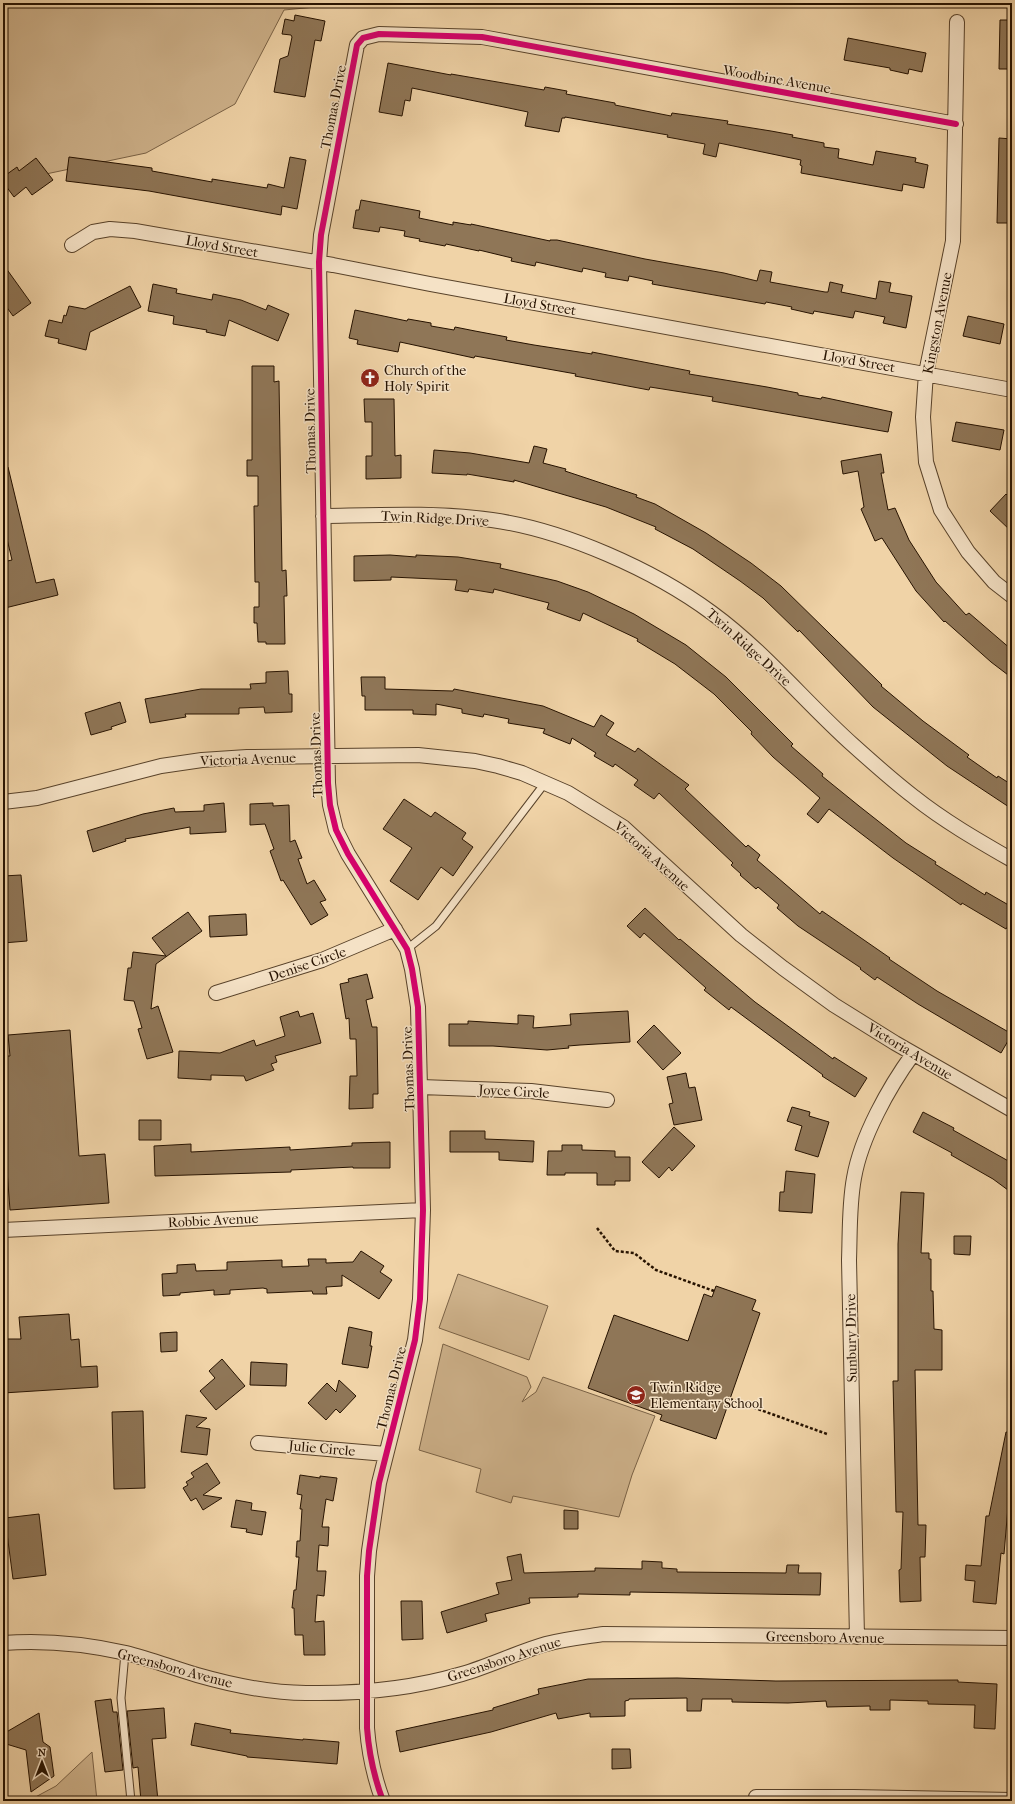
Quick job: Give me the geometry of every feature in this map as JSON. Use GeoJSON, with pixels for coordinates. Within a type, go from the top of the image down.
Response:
{"type":"FeatureCollection","features":[{"type":"Feature","properties":{"kind":"street","name":"Kingston Avenue"},"geometry":{"type":"LineString","coordinates":[[957,22],[953,241],[926,373],[923,417],[926,462],[941,510],[968,552],[994,582],[1012,596]]}},
{"type":"Feature","properties":{"kind":"street","name":"Thomas Drive"},"geometry":{"type":"LineString","coordinates":[[383,1801],[375,1778],[369,1751],[367,1728],[367,1576],[369,1551],[379,1483],[415,1340],[420,1299],[423,1210],[418,1007],[407,949],[396,929],[348,854],[336,830],[330,805],[323,516],[319,262],[321,235],[357,45],[363,38],[379,34],[482,37],[594,58]]}},
{"type":"Feature","properties":{"kind":"street","name":"Woodbine Avenue"},"geometry":{"type":"LineString","coordinates":[[594,58],[956,124]]}},
{"type":"Feature","properties":{"kind":"street","name":"Lloyd Street"},"geometry":{"type":"LineString","coordinates":[[72,245],[93,232],[110,229],[135,231],[319,262],[430,284],[926,373],[1012,390]]}},
{"type":"Feature","properties":{"kind":"street","name":"Twin Ridge Drive"},"geometry":{"type":"LineString","coordinates":[[323,516],[444,516],[493,520],[546,532],[610,555],[662,581],[712,613],[753,647],[852,744],[914,798],[982,843],[1012,860]]}},
{"type":"Feature","properties":{"kind":"street","name":"Victoria Avenue"},"geometry":{"type":"LineString","coordinates":[[3,802],[37,798],[161,766],[202,760],[247,757],[328,757],[418,754],[447,757],[498,766],[568,793],[623,827],[741,935],[777,964],[834,1005],[913,1054],[1012,1110]]}},
{"type":"Feature","properties":{"kind":"street","name":"Denise Circle"},"geometry":{"type":"LineString","coordinates":[[216,993],[322,960],[396,929]]}},
{"type":"Feature","properties":{"kind":"street","name":"Sunbury Drive"},"geometry":{"type":"LineString","coordinates":[[857,1637],[849,1260],[851,1198],[858,1158],[866,1134],[905,1065],[913,1054]]}},
{"type":"Feature","properties":{"kind":"street","name":"Joyce Circle"},"geometry":{"type":"LineString","coordinates":[[421,1087],[531,1091],[607,1100]]}},
{"type":"Feature","properties":{"kind":"street","name":"Robbie Avenue"},"geometry":{"type":"LineString","coordinates":[[3,1230],[423,1210]]}},
{"type":"Feature","properties":{"kind":"street","name":"Julie Circle"},"geometry":{"type":"LineString","coordinates":[[258,1443],[386,1454]]}},
{"type":"Feature","properties":{"kind":"street","name":"Greensboro Avenue"},"geometry":{"type":"LineString","coordinates":[[3,1643],[76,1645],[125,1653],[234,1685],[270,1691],[304,1693],[367,1692],[422,1684],[463,1674],[545,1645],[583,1637],[635,1634],[1012,1638]]}},
{"type":"Feature","properties":{"kind":"street"},"geometry":{"type":"LineString","coordinates":[[756,1797],[906,1797],[1012,1800]]}},
{"type":"Feature","properties":{"kind":"lane"},"geometry":{"type":"LineString","coordinates":[[407,949],[436,926],[545,783]]}},
{"type":"Feature","properties":{"kind":"lane"},"geometry":{"type":"LineString","coordinates":[[125,1653],[122,1698],[131,1801]]}},
{"type":"Feature","properties":{"kind":"path"},"geometry":{"type":"LineString","coordinates":[[597,1228],[615,1251],[634,1253],[656,1270],[714,1291]]}},
{"type":"Feature","properties":{"kind":"path"},"geometry":{"type":"LineString","coordinates":[[730,1399],[827,1434]]}},
{"type":"Feature","properties":{"kind":"shaded area"},"geometry":{"type":"Polygon","coordinates":[[[3,3],[358,3],[284,10],[235,104],[146,153],[3,183],[3,3]]]}},
{"type":"Feature","properties":{"kind":"shaded area"},"geometry":{"type":"Polygon","coordinates":[[[458,1274],[548,1306],[529,1360],[439,1328],[458,1274]]]}},
{"type":"Feature","properties":{"kind":"shaded area"},"geometry":{"type":"Polygon","coordinates":[[[443,1344],[527,1377],[531,1387],[522,1402],[536,1392],[543,1377],[655,1416],[632,1475],[619,1517],[513,1496],[511,1503],[476,1492],[481,1469],[419,1450],[443,1344]]]}},
{"type":"Feature","properties":{"kind":"shaded area"},"geometry":{"type":"Polygon","coordinates":[[[92,1752],[97,1801],[28,1801],[56,1786],[92,1752]]]}},
{"type":"Feature","properties":{"kind":"building"},"geometry":{"type":"Polygon","coordinates":[[[295,15],[325,21],[321,41],[315,40],[305,97],[274,92],[280,59],[288,56],[292,37],[291,35],[282,34],[285,19],[294,21],[295,15]]]}},
{"type":"Feature","properties":{"kind":"building"},"geometry":{"type":"Polygon","coordinates":[[[1000,20],[1012,20],[1012,69],[999,69],[1000,20]]]}},
{"type":"Feature","properties":{"kind":"building"},"geometry":{"type":"Polygon","coordinates":[[[848,38],[926,53],[922,72],[909,69],[908,74],[890,70],[890,68],[844,60],[848,38]]]}},
{"type":"Feature","properties":{"kind":"building"},"geometry":{"type":"Polygon","coordinates":[[[388,63],[544,90],[545,87],[567,91],[566,94],[615,103],[615,105],[671,116],[672,113],[728,121],[727,124],[793,135],[792,137],[824,143],[824,147],[839,149],[838,158],[873,165],[876,151],[916,158],[915,162],[928,165],[924,188],[903,184],[902,191],[801,173],[801,160],[719,143],[716,157],[703,154],[705,144],[667,137],[668,135],[565,117],[562,118],[559,132],[525,126],[528,112],[412,88],[410,101],[405,100],[402,116],[379,112],[388,63]]]}},
{"type":"Feature","properties":{"kind":"building"},"geometry":{"type":"Polygon","coordinates":[[[999,138],[1012,139],[1012,223],[997,223],[999,138]]]}},
{"type":"Feature","properties":{"kind":"building"},"geometry":{"type":"Polygon","coordinates":[[[69,157],[152,168],[152,171],[212,182],[212,179],[267,188],[268,184],[284,188],[290,157],[306,160],[297,209],[282,206],[281,215],[149,191],[66,181],[69,157]]]}},
{"type":"Feature","properties":{"kind":"building"},"geometry":{"type":"Polygon","coordinates":[[[36,158],[53,180],[32,195],[26,187],[14,197],[3,182],[3,177],[17,167],[19,171],[36,158]]]}},
{"type":"Feature","properties":{"kind":"building"},"geometry":{"type":"Polygon","coordinates":[[[361,200],[420,211],[419,218],[453,225],[453,222],[471,224],[550,241],[557,240],[645,259],[724,273],[757,281],[760,270],[772,272],[770,282],[825,292],[828,292],[830,282],[843,285],[841,292],[876,299],[879,281],[891,283],[889,292],[912,296],[906,328],[883,323],[885,317],[855,311],[853,318],[814,311],[813,314],[791,309],[792,307],[766,302],[765,304],[652,284],[653,281],[629,276],[628,281],[605,277],[606,273],[583,268],[582,272],[536,262],[535,266],[511,261],[512,258],[479,250],[419,241],[420,239],[404,236],[405,231],[380,227],[379,232],[353,228],[356,210],[359,210],[361,200]]]}},
{"type":"Feature","properties":{"kind":"building"},"geometry":{"type":"Polygon","coordinates":[[[3,264],[31,303],[13,316],[3,302],[3,264]]]}},
{"type":"Feature","properties":{"kind":"building"},"geometry":{"type":"Polygon","coordinates":[[[153,284],[177,289],[176,293],[212,300],[213,294],[241,300],[266,310],[268,305],[289,314],[278,341],[229,320],[225,336],[206,332],[207,330],[173,324],[174,316],[148,311],[153,284]]]}},
{"type":"Feature","properties":{"kind":"building"},"geometry":{"type":"Polygon","coordinates":[[[130,286],[141,307],[90,332],[86,350],[58,343],[59,339],[45,336],[49,320],[62,323],[69,306],[85,309],[130,286]]]}},
{"type":"Feature","properties":{"kind":"building"},"geometry":{"type":"Polygon","coordinates":[[[355,310],[407,321],[408,319],[431,323],[431,326],[454,330],[455,327],[507,337],[506,340],[534,345],[592,354],[592,352],[690,371],[689,374],[767,387],[821,399],[822,397],[892,412],[888,432],[712,401],[713,397],[650,387],[649,390],[575,376],[576,374],[475,356],[474,358],[400,342],[398,352],[357,344],[358,340],[349,338],[355,310]]]}},
{"type":"Feature","properties":{"kind":"building"},"geometry":{"type":"Polygon","coordinates":[[[968,316],[1004,324],[1000,344],[963,336],[968,316]]]}},
{"type":"Feature","properties":{"kind":"building"},"geometry":{"type":"Polygon","coordinates":[[[252,366],[274,366],[274,382],[279,381],[282,571],[286,570],[287,596],[284,596],[285,644],[266,644],[266,642],[258,642],[257,623],[254,623],[254,607],[259,607],[259,582],[255,582],[254,506],[258,506],[258,476],[247,476],[247,460],[252,460],[252,366]]]}},
{"type":"Feature","properties":{"kind":"building"},"geometry":{"type":"Polygon","coordinates":[[[364,399],[394,399],[395,456],[401,455],[401,478],[366,479],[366,456],[372,456],[372,422],[365,422],[364,399]]]}},
{"type":"Feature","properties":{"kind":"building"},"geometry":{"type":"Polygon","coordinates":[[[956,422],[1004,430],[1000,450],[952,441],[956,422]]]}},
{"type":"Feature","properties":{"kind":"building"},"geometry":{"type":"Polygon","coordinates":[[[534,446],[547,449],[543,463],[566,469],[565,471],[637,495],[636,497],[655,504],[706,533],[751,563],[781,586],[882,685],[881,686],[923,721],[969,755],[967,757],[997,778],[998,776],[1012,785],[1012,809],[947,766],[873,707],[799,630],[798,632],[763,598],[693,549],[655,529],[656,527],[606,507],[514,480],[514,482],[467,474],[432,473],[434,450],[470,453],[529,463],[534,446]]]}},
{"type":"Feature","properties":{"kind":"building"},"geometry":{"type":"Polygon","coordinates":[[[881,454],[884,473],[881,473],[888,510],[895,508],[909,540],[936,582],[966,615],[969,613],[1012,650],[1012,678],[991,662],[945,621],[944,622],[916,591],[882,538],[875,541],[861,509],[864,507],[858,471],[843,474],[841,461],[881,454]]]}},
{"type":"Feature","properties":{"kind":"building"},"geometry":{"type":"Polygon","coordinates":[[[3,467],[8,467],[36,583],[54,579],[58,595],[5,608],[3,600],[3,562],[12,560],[3,522],[3,467]]]}},
{"type":"Feature","properties":{"kind":"building"},"geometry":{"type":"Polygon","coordinates":[[[1006,494],[1012,500],[1012,532],[990,511],[1006,494]]]}},
{"type":"Feature","properties":{"kind":"building"},"geometry":{"type":"Polygon","coordinates":[[[390,555],[416,557],[416,555],[458,557],[501,564],[500,568],[557,581],[588,592],[634,614],[686,645],[726,677],[793,744],[791,746],[823,774],[822,776],[906,843],[936,862],[935,864],[985,895],[986,892],[1012,907],[1012,920],[1006,929],[962,903],[961,905],[893,858],[829,809],[818,823],[807,814],[820,798],[773,757],[751,734],[752,732],[714,694],[675,664],[637,641],[638,639],[583,613],[580,621],[547,609],[549,603],[494,589],[493,593],[469,589],[468,592],[455,590],[457,580],[391,577],[391,580],[354,581],[354,556],[390,555]]]}},
{"type":"Feature","properties":{"kind":"building"},"geometry":{"type":"Polygon","coordinates":[[[288,671],[289,694],[292,694],[292,712],[265,713],[264,707],[239,708],[239,714],[185,714],[186,717],[150,723],[145,699],[201,689],[251,689],[250,684],[266,683],[266,672],[288,671]]]}},
{"type":"Feature","properties":{"kind":"building"},"geometry":{"type":"Polygon","coordinates":[[[361,677],[385,677],[385,689],[453,691],[454,689],[543,706],[594,727],[601,715],[614,723],[606,735],[635,752],[638,748],[689,785],[685,789],[746,847],[748,845],[760,855],[757,860],[820,914],[822,911],[937,991],[1012,1034],[1001,1053],[918,1004],[877,977],[875,980],[860,969],[861,968],[798,926],[777,908],[779,905],[758,887],[756,889],[740,875],[741,874],[731,865],[733,863],[659,793],[654,799],[634,785],[638,780],[615,764],[613,767],[594,756],[596,753],[572,738],[570,744],[543,733],[545,729],[508,723],[509,719],[484,714],[483,717],[462,713],[462,709],[436,704],[436,715],[413,714],[413,710],[365,710],[365,696],[362,696],[361,677]]]}},
{"type":"Feature","properties":{"kind":"building"},"geometry":{"type":"Polygon","coordinates":[[[120,702],[126,722],[111,727],[112,729],[91,735],[85,713],[120,702]]]}},
{"type":"Feature","properties":{"kind":"building"},"geometry":{"type":"Polygon","coordinates":[[[404,799],[431,817],[435,812],[466,833],[462,839],[473,847],[453,876],[441,867],[418,900],[390,881],[412,848],[383,829],[404,799]]]}},
{"type":"Feature","properties":{"kind":"building"},"geometry":{"type":"Polygon","coordinates":[[[224,803],[226,832],[190,834],[190,827],[125,839],[126,841],[93,852],[87,831],[143,814],[174,808],[175,812],[204,811],[204,805],[224,803]]]}},
{"type":"Feature","properties":{"kind":"building"},"geometry":{"type":"Polygon","coordinates":[[[273,803],[273,806],[289,805],[290,842],[295,840],[302,858],[298,859],[307,884],[314,880],[326,900],[320,902],[328,915],[311,925],[283,880],[281,881],[270,851],[274,849],[265,824],[250,825],[250,804],[273,803]]]}},
{"type":"Feature","properties":{"kind":"building"},"geometry":{"type":"Polygon","coordinates":[[[21,875],[27,941],[3,943],[3,876],[21,875]]]}},
{"type":"Feature","properties":{"kind":"building"},"geometry":{"type":"Polygon","coordinates":[[[645,908],[679,940],[680,939],[755,1002],[833,1059],[834,1057],[867,1078],[855,1097],[822,1076],[823,1075],[731,1007],[729,1010],[704,990],[706,988],[644,933],[640,938],[627,926],[645,908]]]}},
{"type":"Feature","properties":{"kind":"building"},"geometry":{"type":"Polygon","coordinates":[[[188,912],[202,931],[156,964],[151,1009],[158,1006],[173,1052],[147,1059],[138,1029],[142,1028],[134,1001],[124,1000],[128,968],[131,968],[133,952],[166,956],[152,938],[188,912]]]}},
{"type":"Feature","properties":{"kind":"building"},"geometry":{"type":"Polygon","coordinates":[[[246,914],[247,935],[210,937],[209,916],[246,914]]]}},
{"type":"Feature","properties":{"kind":"building"},"geometry":{"type":"Polygon","coordinates":[[[367,974],[373,998],[366,1000],[372,1027],[377,1027],[378,1094],[373,1094],[373,1108],[349,1109],[350,1076],[357,1076],[356,1039],[350,1039],[349,1018],[346,1019],[340,984],[349,982],[348,979],[367,974]]]}},
{"type":"Feature","properties":{"kind":"building"},"geometry":{"type":"Polygon","coordinates":[[[298,1011],[300,1017],[313,1013],[321,1043],[275,1056],[277,1062],[271,1064],[274,1070],[246,1081],[244,1076],[211,1075],[211,1080],[178,1078],[179,1051],[220,1053],[254,1040],[256,1046],[285,1036],[280,1017],[298,1011]]]}},
{"type":"Feature","properties":{"kind":"building"},"geometry":{"type":"Polygon","coordinates":[[[628,1011],[630,1042],[568,1046],[569,1048],[547,1050],[493,1046],[449,1046],[449,1024],[468,1024],[468,1021],[518,1024],[518,1015],[534,1016],[533,1028],[571,1025],[570,1014],[628,1011]]]}},
{"type":"Feature","properties":{"kind":"building"},"geometry":{"type":"Polygon","coordinates":[[[654,1025],[681,1053],[663,1070],[637,1042],[654,1025]]]}},
{"type":"Feature","properties":{"kind":"building"},"geometry":{"type":"Polygon","coordinates":[[[70,1030],[79,1156],[105,1154],[109,1203],[10,1210],[7,1170],[3,1167],[3,1056],[10,1056],[8,1035],[70,1030]]]}},
{"type":"Feature","properties":{"kind":"building"},"geometry":{"type":"Polygon","coordinates":[[[686,1073],[689,1088],[695,1087],[702,1120],[674,1125],[669,1104],[673,1103],[667,1077],[686,1073]]]}},
{"type":"Feature","properties":{"kind":"building"},"geometry":{"type":"Polygon","coordinates":[[[792,1107],[810,1112],[809,1116],[829,1122],[818,1157],[795,1150],[802,1126],[787,1121],[792,1107]]]}},
{"type":"Feature","properties":{"kind":"building"},"geometry":{"type":"Polygon","coordinates":[[[923,1112],[954,1128],[953,1130],[1012,1163],[1012,1193],[993,1179],[951,1155],[952,1153],[913,1132],[923,1112]]]}},
{"type":"Feature","properties":{"kind":"building"},"geometry":{"type":"Polygon","coordinates":[[[139,1120],[161,1120],[161,1140],[139,1140],[139,1120]]]}},
{"type":"Feature","properties":{"kind":"building"},"geometry":{"type":"Polygon","coordinates":[[[674,1127],[695,1146],[672,1171],[669,1167],[659,1178],[642,1162],[674,1127]]]}},
{"type":"Feature","properties":{"kind":"building"},"geometry":{"type":"Polygon","coordinates":[[[450,1131],[485,1131],[485,1139],[534,1141],[533,1162],[499,1160],[499,1152],[450,1152],[450,1131]]]}},
{"type":"Feature","properties":{"kind":"building"},"geometry":{"type":"Polygon","coordinates":[[[390,1142],[390,1168],[353,1167],[291,1170],[291,1172],[155,1176],[154,1146],[191,1144],[191,1152],[290,1147],[290,1150],[352,1146],[352,1143],[390,1142]]]}},
{"type":"Feature","properties":{"kind":"building"},"geometry":{"type":"Polygon","coordinates":[[[562,1145],[582,1145],[582,1150],[615,1151],[615,1157],[630,1157],[630,1181],[615,1181],[615,1185],[597,1185],[597,1173],[565,1173],[565,1175],[547,1175],[548,1151],[562,1151],[562,1145]]]}},
{"type":"Feature","properties":{"kind":"building"},"geometry":{"type":"Polygon","coordinates":[[[786,1171],[815,1174],[812,1213],[779,1211],[780,1192],[784,1192],[786,1171]]]}},
{"type":"Feature","properties":{"kind":"building"},"geometry":{"type":"Polygon","coordinates":[[[901,1192],[924,1193],[921,1253],[929,1253],[929,1259],[931,1259],[931,1291],[933,1291],[934,1329],[942,1330],[942,1370],[915,1370],[918,1525],[926,1525],[925,1557],[920,1557],[921,1601],[900,1602],[899,1570],[901,1569],[903,1512],[896,1512],[893,1381],[898,1381],[898,1244],[901,1192]]]}},
{"type":"Feature","properties":{"kind":"building"},"geometry":{"type":"Polygon","coordinates":[[[954,1236],[971,1236],[970,1255],[954,1254],[954,1236]]]}},
{"type":"Feature","properties":{"kind":"building"},"geometry":{"type":"Polygon","coordinates":[[[361,1251],[384,1266],[380,1272],[392,1280],[379,1299],[342,1275],[342,1286],[326,1287],[327,1294],[313,1294],[312,1291],[267,1293],[267,1289],[263,1288],[230,1290],[230,1294],[214,1295],[214,1290],[163,1296],[162,1274],[177,1273],[177,1265],[195,1264],[196,1271],[227,1270],[227,1262],[282,1260],[282,1267],[309,1266],[308,1259],[326,1259],[326,1263],[353,1262],[361,1251]]]}},
{"type":"Feature","properties":{"kind":"building"},"geometry":{"type":"Polygon","coordinates":[[[716,1286],[756,1300],[752,1310],[760,1313],[716,1439],[660,1420],[662,1415],[588,1388],[614,1315],[688,1341],[704,1294],[712,1297],[716,1286]]]}},
{"type":"Feature","properties":{"kind":"building"},"geometry":{"type":"Polygon","coordinates":[[[69,1314],[71,1340],[79,1339],[81,1367],[97,1366],[98,1387],[3,1393],[3,1339],[21,1339],[19,1317],[69,1314]]]}},
{"type":"Feature","properties":{"kind":"building"},"geometry":{"type":"Polygon","coordinates":[[[349,1327],[372,1332],[370,1346],[372,1346],[368,1368],[342,1364],[349,1327]]]}},
{"type":"Feature","properties":{"kind":"building"},"geometry":{"type":"Polygon","coordinates":[[[177,1332],[177,1351],[161,1352],[160,1333],[177,1332]]]}},
{"type":"Feature","properties":{"kind":"building"},"geometry":{"type":"Polygon","coordinates":[[[222,1359],[245,1386],[216,1410],[200,1391],[215,1378],[209,1371],[222,1359]]]}},
{"type":"Feature","properties":{"kind":"building"},"geometry":{"type":"Polygon","coordinates":[[[251,1362],[287,1364],[286,1386],[250,1385],[251,1362]]]}},
{"type":"Feature","properties":{"kind":"building"},"geometry":{"type":"Polygon","coordinates":[[[339,1380],[356,1396],[340,1413],[336,1409],[326,1420],[308,1403],[327,1383],[336,1392],[339,1380]]]}},
{"type":"Feature","properties":{"kind":"building"},"geometry":{"type":"Polygon","coordinates":[[[143,1411],[145,1488],[114,1489],[112,1412],[143,1411]]]}},
{"type":"Feature","properties":{"kind":"building"},"geometry":{"type":"Polygon","coordinates":[[[186,1415],[207,1418],[196,1427],[210,1429],[207,1455],[181,1452],[186,1415]]]}},
{"type":"Feature","properties":{"kind":"building"},"geometry":{"type":"Polygon","coordinates":[[[1006,1432],[1012,1433],[1012,1508],[1008,1507],[1004,1554],[1001,1553],[996,1604],[973,1602],[975,1581],[965,1580],[966,1565],[981,1566],[986,1516],[989,1516],[1006,1432]]]}},
{"type":"Feature","properties":{"kind":"building"},"geometry":{"type":"Polygon","coordinates":[[[207,1463],[220,1483],[203,1495],[222,1498],[203,1510],[196,1498],[191,1501],[183,1488],[188,1485],[186,1482],[194,1477],[191,1473],[207,1463]]]}},
{"type":"Feature","properties":{"kind":"building"},"geometry":{"type":"Polygon","coordinates":[[[300,1475],[320,1478],[320,1476],[337,1478],[333,1501],[326,1499],[322,1527],[329,1527],[328,1546],[319,1545],[317,1571],[326,1571],[324,1596],[317,1595],[315,1622],[324,1621],[325,1655],[304,1655],[303,1635],[295,1635],[294,1608],[292,1608],[294,1590],[296,1590],[299,1557],[296,1557],[297,1541],[300,1541],[302,1509],[300,1509],[302,1495],[297,1494],[300,1475]]]}},
{"type":"Feature","properties":{"kind":"building"},"geometry":{"type":"Polygon","coordinates":[[[236,1500],[252,1503],[251,1510],[266,1512],[262,1535],[246,1532],[247,1529],[231,1527],[236,1500]]]}},
{"type":"Feature","properties":{"kind":"building"},"geometry":{"type":"Polygon","coordinates":[[[564,1510],[578,1511],[578,1529],[564,1529],[564,1510]]]}},
{"type":"Feature","properties":{"kind":"building"},"geometry":{"type":"Polygon","coordinates":[[[39,1514],[46,1575],[13,1579],[5,1518],[39,1514]]]}},
{"type":"Feature","properties":{"kind":"building"},"geometry":{"type":"Polygon","coordinates":[[[521,1554],[524,1573],[595,1571],[595,1568],[642,1569],[642,1561],[662,1562],[662,1568],[677,1569],[677,1572],[786,1573],[787,1565],[799,1565],[798,1573],[821,1573],[820,1595],[630,1592],[630,1595],[578,1594],[578,1597],[529,1598],[530,1603],[485,1614],[487,1621],[447,1633],[441,1612],[499,1594],[496,1583],[512,1580],[507,1557],[521,1554]]]}},
{"type":"Feature","properties":{"kind":"building"},"geometry":{"type":"Polygon","coordinates":[[[401,1601],[422,1601],[423,1639],[402,1640],[401,1601]]]}},
{"type":"Feature","properties":{"kind":"building"},"geometry":{"type":"Polygon","coordinates":[[[677,1678],[776,1681],[958,1680],[958,1682],[997,1684],[995,1729],[974,1728],[975,1705],[928,1704],[928,1701],[890,1700],[890,1710],[870,1710],[870,1706],[827,1707],[826,1701],[788,1703],[732,1702],[732,1699],[702,1699],[701,1711],[687,1711],[687,1698],[629,1699],[625,1701],[625,1716],[590,1717],[590,1713],[558,1719],[556,1713],[491,1732],[400,1752],[396,1731],[493,1710],[493,1708],[539,1694],[538,1689],[588,1679],[677,1678]]]}},
{"type":"Feature","properties":{"kind":"building"},"geometry":{"type":"Polygon","coordinates":[[[111,1699],[113,1712],[117,1712],[123,1770],[105,1772],[95,1701],[111,1699]]]}},
{"type":"Feature","properties":{"kind":"building"},"geometry":{"type":"Polygon","coordinates":[[[164,1708],[166,1738],[152,1739],[158,1801],[141,1801],[138,1767],[133,1768],[127,1711],[164,1708]]]}},
{"type":"Feature","properties":{"kind":"building"},"geometry":{"type":"Polygon","coordinates":[[[39,1713],[43,1742],[50,1747],[54,1776],[31,1792],[26,1750],[3,1743],[3,1734],[39,1713]]]}},
{"type":"Feature","properties":{"kind":"building"},"geometry":{"type":"Polygon","coordinates":[[[195,1723],[231,1730],[230,1733],[339,1742],[337,1764],[247,1757],[191,1745],[195,1723]]]}},
{"type":"Feature","properties":{"kind":"building"},"geometry":{"type":"Polygon","coordinates":[[[612,1749],[630,1749],[631,1768],[612,1769],[612,1749]]]}},
{"type":"Feature","properties":{"kind":"cycle path"},"geometry":{"type":"LineString","coordinates":[[383,1801],[372,1765],[367,1728],[367,1576],[369,1551],[379,1483],[415,1340],[420,1299],[423,1210],[418,1007],[412,969],[407,949],[348,854],[336,830],[330,805],[328,783],[319,262],[321,235],[357,45],[363,38],[379,34],[482,37],[956,124]]}},
{"type":"Feature","properties":{"kind":"place","name":"Church of the Holy Spirit"},"geometry":{"type":"Point","coordinates":[370,378]}},
{"type":"Feature","properties":{"kind":"place","name":"Twin Ridge Elementary School"},"geometry":{"type":"Point","coordinates":[636,1395]}}]}
